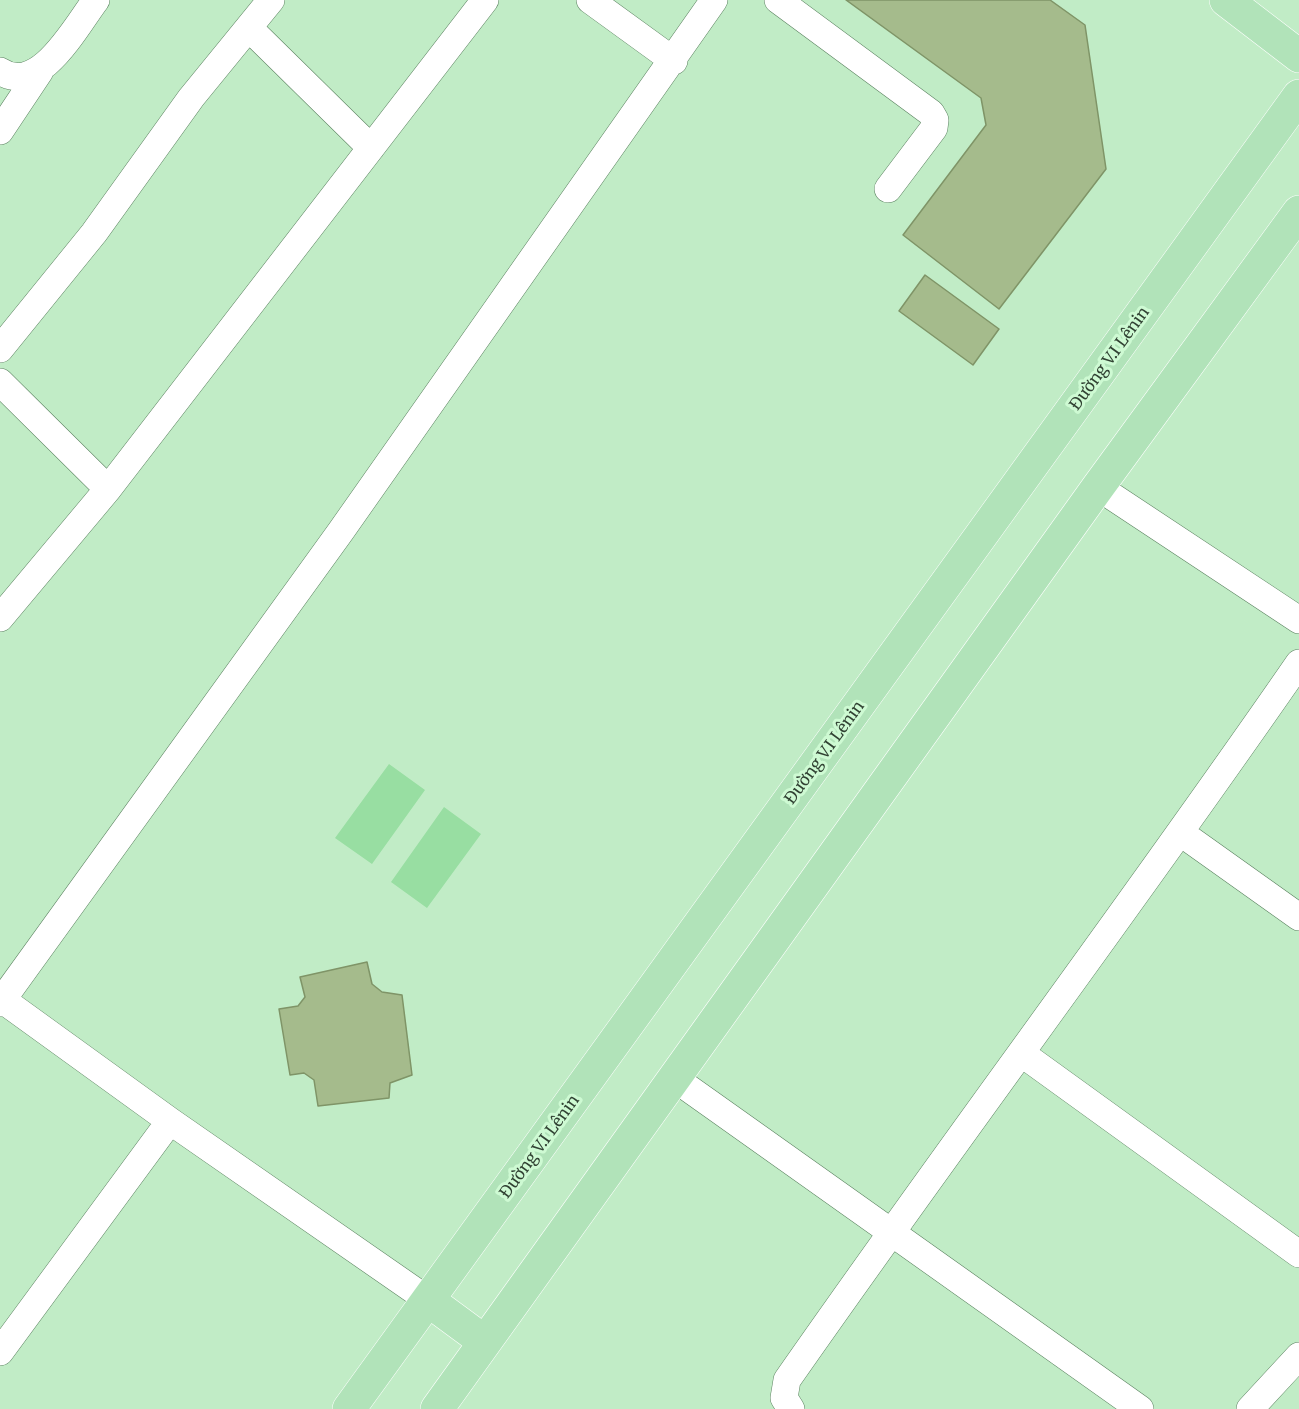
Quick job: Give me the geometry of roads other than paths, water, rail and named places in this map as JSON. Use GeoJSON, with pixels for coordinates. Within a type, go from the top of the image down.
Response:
{"type":"FeatureCollection","features":[{"type":"Feature","properties":{"kind":"main road"},"geometry":{"type":"LineString","coordinates":[[1226,0],[1299,56]]}},
{"type":"Feature","properties":{"kind":"main road","name":"Đường V.I Lênin"},"geometry":{"type":"LineString","coordinates":[[349,1409],[1299,96]]}},
{"type":"Feature","properties":{"kind":"main road"},"geometry":{"type":"LineString","coordinates":[[440,1408],[1098,487],[1299,213]]}},
{"type":"Feature","properties":{"kind":"main road"},"geometry":{"type":"LineString","coordinates":[[428,1300],[485,1342]]}},
{"type":"Feature","properties":{"kind":"street"},"geometry":{"type":"LineString","coordinates":[[0,130],[40,71],[96,0]]}},
{"type":"Feature","properties":{"kind":"street"},"geometry":{"type":"LineString","coordinates":[[0,349],[94,232],[191,98],[271,0]]}},
{"type":"Feature","properties":{"kind":"street"},"geometry":{"type":"LineString","coordinates":[[0,618],[108,489],[485,0]]}},
{"type":"Feature","properties":{"kind":"street"},"geometry":{"type":"LineString","coordinates":[[590,0],[674,61]]}},
{"type":"Feature","properties":{"kind":"street"},"geometry":{"type":"LineString","coordinates":[[428,1300],[1,1001],[250,659],[674,61],[714,0]]}},
{"type":"Feature","properties":{"kind":"street"},"geometry":{"type":"LineString","coordinates":[[778,0],[931,113],[935,120],[934,128],[888,189]]}},
{"type":"Feature","properties":{"kind":"street"},"geometry":{"type":"LineString","coordinates":[[249,28],[371,148]]}},
{"type":"Feature","properties":{"kind":"street"},"geometry":{"type":"LineString","coordinates":[[0,71],[18,78],[40,71]]}},
{"type":"Feature","properties":{"kind":"street"},"geometry":{"type":"LineString","coordinates":[[0,382],[108,489]]}},
{"type":"Feature","properties":{"kind":"street"},"geometry":{"type":"LineString","coordinates":[[1098,487],[1299,620]]}},
{"type":"Feature","properties":{"kind":"street"},"geometry":{"type":"LineString","coordinates":[[791,1409],[784,1398],[787,1380],[891,1231],[1181,833],[1299,663]]}},
{"type":"Feature","properties":{"kind":"street"},"geometry":{"type":"LineString","coordinates":[[1181,833],[1299,917]]}},
{"type":"Feature","properties":{"kind":"street"},"geometry":{"type":"LineString","coordinates":[[1021,1053],[1299,1254]]}},
{"type":"Feature","properties":{"kind":"street"},"geometry":{"type":"LineString","coordinates":[[674,1078],[1140,1409]]}},
{"type":"Feature","properties":{"kind":"street"},"geometry":{"type":"LineString","coordinates":[[0,1353],[170,1121]]}},
{"type":"Feature","properties":{"kind":"street"},"geometry":{"type":"LineString","coordinates":[[1250,1409],[1299,1356]]}}]}
